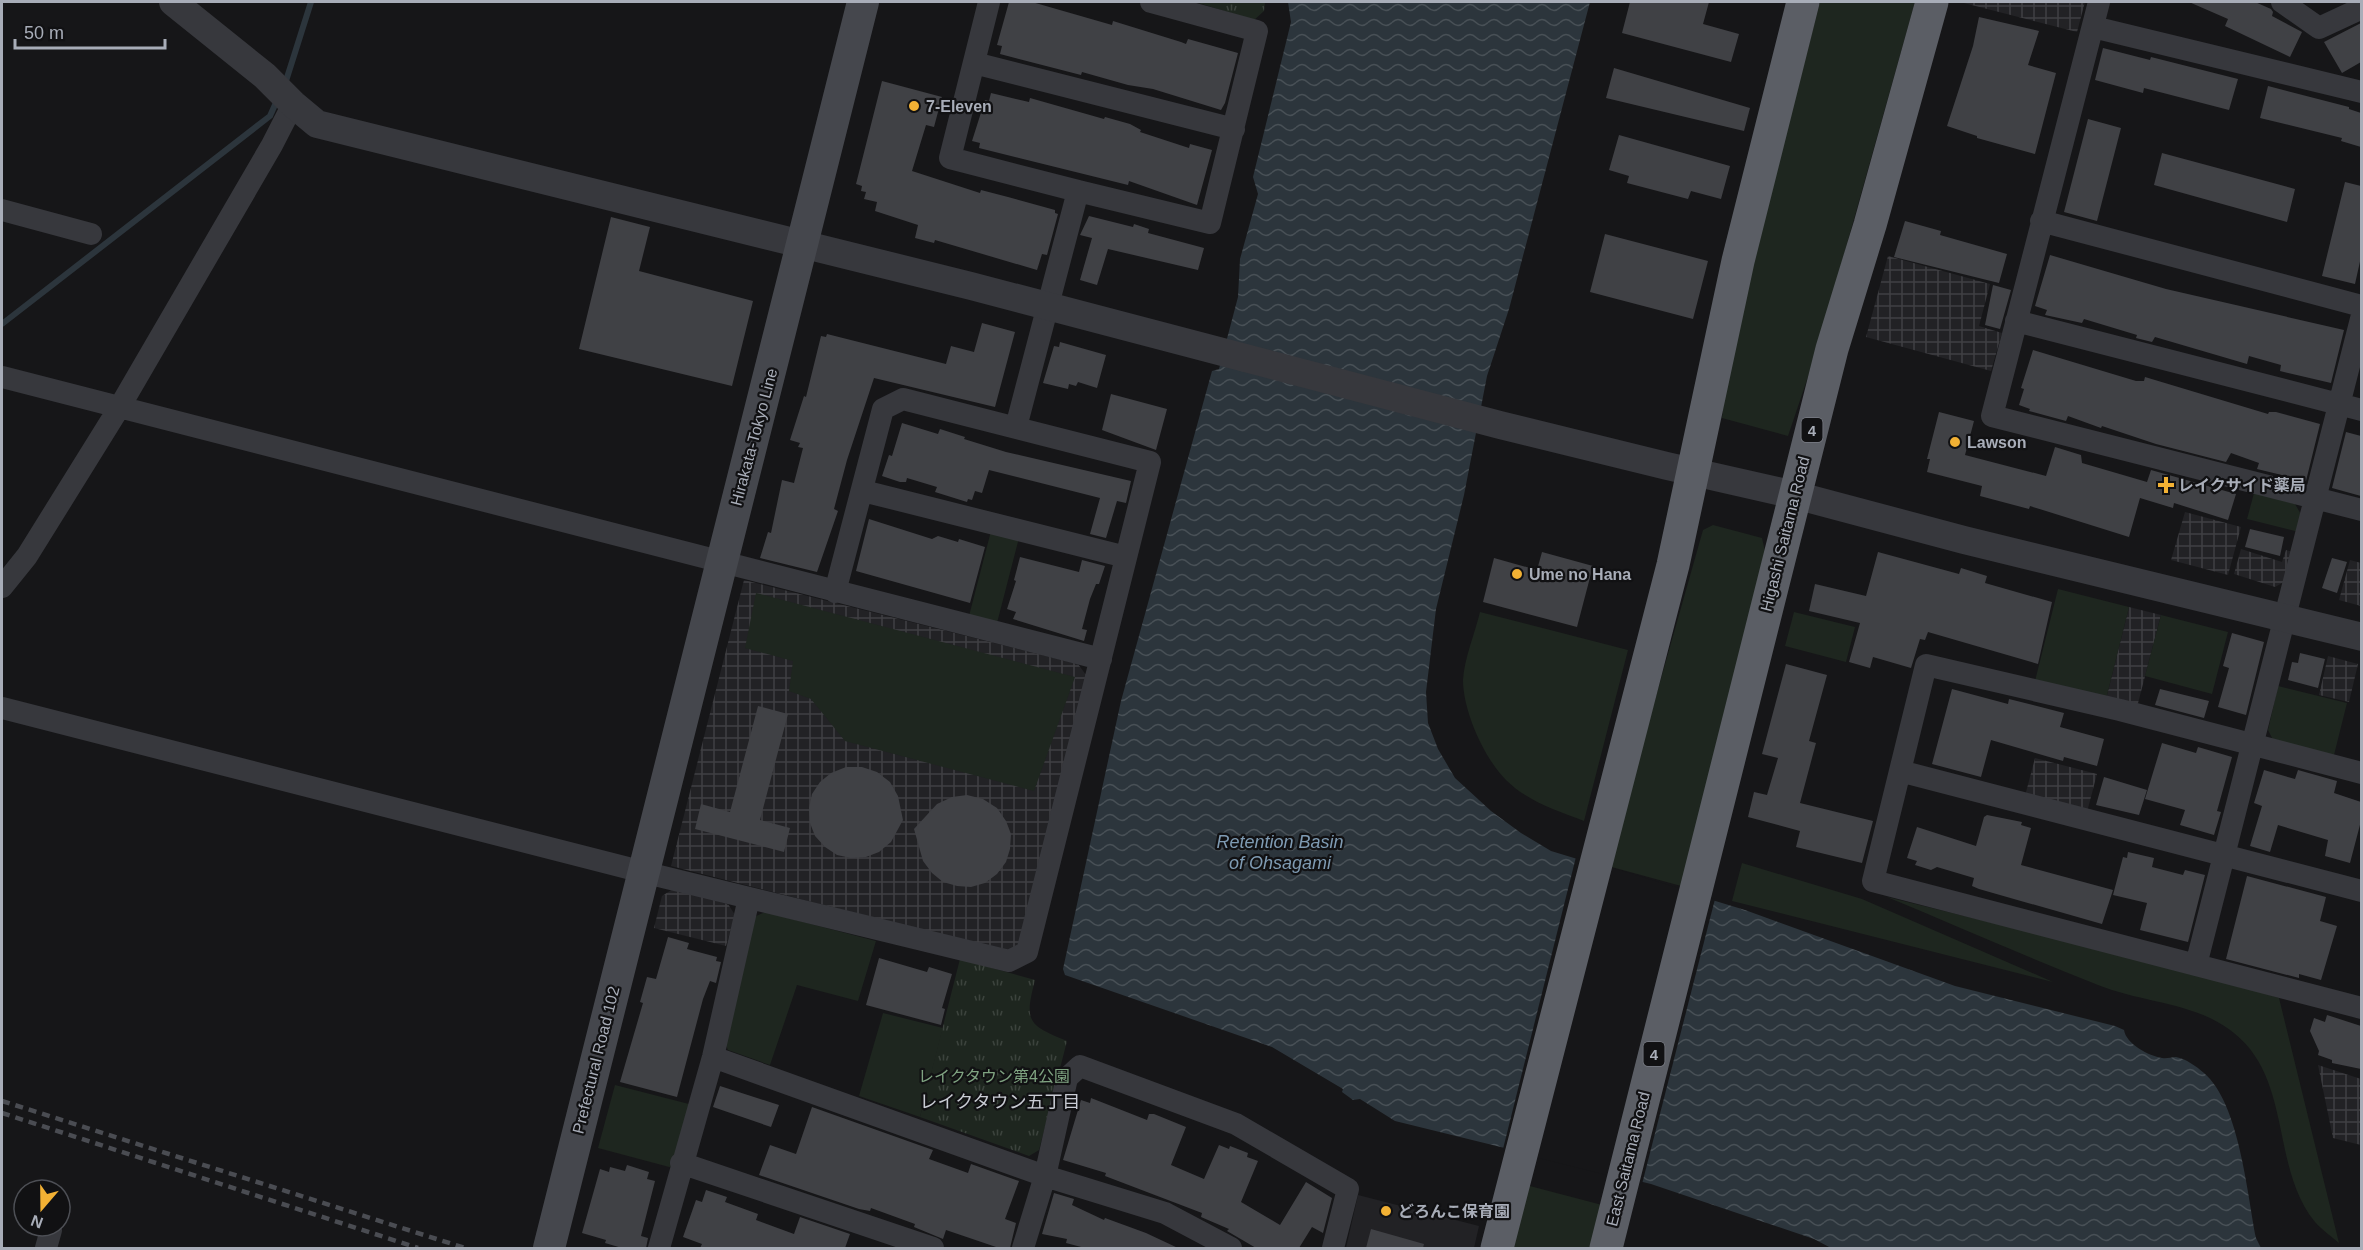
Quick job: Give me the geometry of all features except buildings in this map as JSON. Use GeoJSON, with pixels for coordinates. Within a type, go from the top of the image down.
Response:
{"type":"FeatureCollection","features":[{"type":"Feature","properties":{"kind":"highway"},"geometry":{"type":"LineString","coordinates":[[1501,1233],[1694,471],[1738,261],[1803,2]]}},
{"type":"Feature","properties":{"kind":"highway","name":"Higashi Saitama Road"},"geometry":{"type":"LineString","coordinates":[[1703,861],[1832,349],[1870,225],[1932,2]]}},
{"type":"Feature","properties":{"kind":"highway","name":"East Saitama Road"},"geometry":{"type":"LineString","coordinates":[[1606,1248],[1703,861]]}},
{"type":"Feature","properties":{"kind":"main road","name":"Hirakata-Tokyo Line"},"geometry":{"type":"LineString","coordinates":[[644,872],[863,2]]}},
{"type":"Feature","properties":{"kind":"main road","name":"Prefectural Road 102"},"geometry":{"type":"LineString","coordinates":[[549,1248],[644,872]]}},
{"type":"Feature","properties":{"kind":"street"},"geometry":{"type":"LineString","coordinates":[[173,2],[271,82],[317,124],[1049,306],[1500,425],[1795,495],[1964,540],[2361,637]]}},
{"type":"Feature","properties":{"kind":"street"},"geometry":{"type":"LineString","coordinates":[[989,2],[950,158],[1210,222],[1257,31],[1151,2]]}},
{"type":"Feature","properties":{"kind":"street"},"geometry":{"type":"LineString","coordinates":[[2099,2],[1992,416],[2361,510]]}},
{"type":"Feature","properties":{"kind":"street"},"geometry":{"type":"LineString","coordinates":[[2282,2],[2319,28],[2361,8]]}},
{"type":"Feature","properties":{"kind":"street"},"geometry":{"type":"LineString","coordinates":[[2093,27],[2361,92]]}},
{"type":"Feature","properties":{"kind":"street"},"geometry":{"type":"LineString","coordinates":[[974,63],[1234,129]]}},
{"type":"Feature","properties":{"kind":"street"},"geometry":{"type":"LineString","coordinates":[[2,587],[27,556],[119,408],[272,145],[292,103]]}},
{"type":"Feature","properties":{"kind":"street"},"geometry":{"type":"LineString","coordinates":[[1016,427],[1078,191]]}},
{"type":"Feature","properties":{"kind":"street"},"geometry":{"type":"LineString","coordinates":[[2,210],[91,234]]}},
{"type":"Feature","properties":{"kind":"street"},"geometry":{"type":"LineString","coordinates":[[2041,221],[2361,306]]}},
{"type":"Feature","properties":{"kind":"street"},"geometry":{"type":"LineString","coordinates":[[2196,965],[2361,315]]}},
{"type":"Feature","properties":{"kind":"street"},"geometry":{"type":"LineString","coordinates":[[2016,321],[2361,410]]}},
{"type":"Feature","properties":{"kind":"street"},"geometry":{"type":"LineString","coordinates":[[2,377],[1101,660]]}},
{"type":"Feature","properties":{"kind":"street"},"geometry":{"type":"LineString","coordinates":[[2,708],[644,872],[1009,962],[1027,952],[1150,462],[903,399],[883,409],[836,592]]}},
{"type":"Feature","properties":{"kind":"street"},"geometry":{"type":"LineString","coordinates":[[863,491],[1126,557]]}},
{"type":"Feature","properties":{"kind":"street"},"geometry":{"type":"LineString","coordinates":[[2361,773],[2120,710],[1926,665],[1873,881],[2361,1008]]}},
{"type":"Feature","properties":{"kind":"street"},"geometry":{"type":"LineString","coordinates":[[1900,771],[2361,891]]}},
{"type":"Feature","properties":{"kind":"street"},"geometry":{"type":"LineString","coordinates":[[659,1248],[681,1163],[713,1057],[749,898]]}},
{"type":"Feature","properties":{"kind":"street"},"geometry":{"type":"LineString","coordinates":[[713,1057],[1045,1176],[1165,1213],[1231,1248]]}},
{"type":"Feature","properties":{"kind":"street"},"geometry":{"type":"LineString","coordinates":[[1023,1248],[1045,1176],[1067,1078],[1080,1066],[1236,1124],[1348,1190],[1333,1248]]}},
{"type":"Feature","properties":{"kind":"street"},"geometry":{"type":"LineString","coordinates":[[681,1163],[933,1248]]}},
{"type":"Feature","properties":{"kind":"shaded area"},"geometry":{"type":"Polygon","coordinates":[[[1960,2],[2085,2],[2077,32],[1960,2]]]}},
{"type":"Feature","properties":{"kind":"shaded area"},"geometry":{"type":"Polygon","coordinates":[[[1888,256],[1990,284],[1979,326],[2002,333],[1991,371],[1866,337],[1888,256]]]}},
{"type":"Feature","properties":{"kind":"shaded area"},"geometry":{"type":"Polygon","coordinates":[[[2185,512],[2241,527],[2228,575],[2171,560],[2185,512]]]}},
{"type":"Feature","properties":{"kind":"shaded area"},"geometry":{"type":"Polygon","coordinates":[[[2241,549],[2282,562],[2286,550],[2293,552],[2284,582],[2275,587],[2234,574],[2241,549]]]}},
{"type":"Feature","properties":{"kind":"shaded area"},"geometry":{"type":"Polygon","coordinates":[[[2350,560],[2361,563],[2361,606],[2339,600],[2350,560]]]}},
{"type":"Feature","properties":{"kind":"shaded area"},"geometry":{"type":"Polygon","coordinates":[[[744,580],[1078,664],[1086,675],[1019,945],[1008,952],[671,866],[744,580]]]}},
{"type":"Feature","properties":{"kind":"shaded area"},"geometry":{"type":"Polygon","coordinates":[[[2129,607],[2161,615],[2137,707],[2106,699],[2129,607]]]}},
{"type":"Feature","properties":{"kind":"shaded area"},"geometry":{"type":"Polygon","coordinates":[[[2328,656],[2358,664],[2349,702],[2319,695],[2328,656]]]}},
{"type":"Feature","properties":{"kind":"shaded area"},"geometry":{"type":"Polygon","coordinates":[[[2035,758],[2097,774],[2087,812],[2025,796],[2035,758]]]}},
{"type":"Feature","properties":{"kind":"shaded area"},"geometry":{"type":"Polygon","coordinates":[[[673,889],[728,904],[735,915],[726,946],[654,928],[662,896],[673,889]]]}},
{"type":"Feature","properties":{"kind":"shaded area"},"geometry":{"type":"Polygon","coordinates":[[[2318,1065],[2361,1079],[2361,1145],[2333,1138],[2318,1065]]]}},
{"type":"Feature","properties":{"kind":"shaded area","name":"どろんこ保育園"},"geometry":{"type":"Polygon","coordinates":[[[1358,1195],[1479,1226],[1474,1248],[1346,1248],[1358,1195]]]}},
{"type":"Feature","properties":{"kind":"green space"},"geometry":{"type":"Polygon","coordinates":[[[1195,2],[1265,2],[1264,11],[1254,20],[1195,2]]]}},
{"type":"Feature","properties":{"kind":"green space"},"geometry":{"type":"Polygon","coordinates":[[[1820,2],[1915,2],[1818,347],[1788,436],[1722,418],[1728,358],[1820,2]]]}},
{"type":"Feature","properties":{"kind":"green space"},"geometry":{"type":"Polygon","coordinates":[[[2254,493],[2295,504],[2302,516],[2299,532],[2247,519],[2254,493]]]}},
{"type":"Feature","properties":{"kind":"green space"},"geometry":{"type":"Polygon","coordinates":[[[1713,525],[1762,538],[1766,556],[1685,887],[1608,866],[1703,530],[1713,525]]]}},
{"type":"Feature","properties":{"kind":"green space"},"geometry":{"type":"Polygon","coordinates":[[[991,531],[1019,538],[997,623],[969,616],[991,531]]]}},
{"type":"Feature","properties":{"kind":"green space"},"geometry":{"type":"Polygon","coordinates":[[[2058,589],[2129,607],[2106,699],[2035,681],[2058,589]]]}},
{"type":"Feature","properties":{"kind":"green space"},"geometry":{"type":"Polygon","coordinates":[[[756,593],[1075,677],[1034,791],[845,741],[811,699],[789,691],[793,661],[745,648],[756,593]]]}},
{"type":"Feature","properties":{"kind":"green space"},"geometry":{"type":"Polygon","coordinates":[[[1480,612],[1628,650],[1584,821],[1543,805],[1514,787],[1498,771],[1476,733],[1467,706],[1463,680],[1480,612]]]}},
{"type":"Feature","properties":{"kind":"green space"},"geometry":{"type":"Polygon","coordinates":[[[1794,612],[1855,627],[1846,662],[1785,646],[1794,612]]]}},
{"type":"Feature","properties":{"kind":"green space"},"geometry":{"type":"Polygon","coordinates":[[[2161,615],[2228,632],[2212,694],[2145,676],[2161,615]]]}},
{"type":"Feature","properties":{"kind":"green space"},"geometry":{"type":"Polygon","coordinates":[[[2278,686],[2347,703],[2334,755],[2273,740],[2268,730],[2278,686]]]}},
{"type":"Feature","properties":{"kind":"green space"},"geometry":{"type":"Polygon","coordinates":[[[1742,863],[1862,899],[2053,982],[1732,901],[1742,863]]]}},
{"type":"Feature","properties":{"kind":"green space"},"geometry":{"type":"Polygon","coordinates":[[[1887,897],[2222,979],[2279,998],[2339,1243],[2315,1222],[2302,1203],[2293,1181],[2271,1090],[2250,1049],[2234,1033],[2198,1013],[2098,985],[1887,897]]]}},
{"type":"Feature","properties":{"kind":"green space"},"geometry":{"type":"Polygon","coordinates":[[[765,912],[876,941],[858,1001],[797,985],[770,1065],[728,1050],[723,1039],[754,917],[765,912]]]}},
{"type":"Feature","properties":{"kind":"green space","name":"レイクタウン第4公園"},"geometry":{"type":"Polygon","coordinates":[[[960,959],[1035,980],[1030,1005],[1032,1020],[1044,1031],[1067,1041],[1039,1150],[1029,1156],[920,1117],[960,959]]]}},
{"type":"Feature","properties":{"kind":"green space"},"geometry":{"type":"Polygon","coordinates":[[[883,1013],[943,1028],[920,1117],[859,1096],[883,1013]]]}},
{"type":"Feature","properties":{"kind":"green space"},"geometry":{"type":"Polygon","coordinates":[[[615,1085],[689,1104],[673,1168],[598,1148],[615,1085]]]}},
{"type":"Feature","properties":{"kind":"green space"},"geometry":{"type":"Polygon","coordinates":[[[1526,1185],[1606,1206],[1595,1248],[1510,1248],[1526,1185]]]}},
{"type":"Feature","properties":{"kind":"water","name":"Retention Basin of Ohsagami"},"geometry":{"type":"Polygon","coordinates":[[[1288,2],[1590,2],[1509,309],[1487,376],[1464,495],[1436,609],[1426,692],[1428,723],[1438,749],[1455,778],[1491,811],[1551,851],[1745,910],[1955,986],[2115,1026],[2124,1030],[2133,1044],[2151,1055],[2162,1058],[2176,1057],[2191,1063],[2216,1087],[2226,1105],[2240,1150],[2256,1238],[2261,1248],[1831,1248],[1814,1239],[1651,1184],[1395,1121],[1360,1099],[1353,1100],[1342,1092],[1343,1089],[1272,1047],[1065,975],[1063,969],[1121,701],[1212,371],[1219,369],[1238,297],[1240,259],[1258,194],[1253,177],[1291,22],[1288,2]]]}},
{"type":"Feature","properties":{"kind":"pier"},"geometry":{"type":"Polygon","coordinates":[[[1576,857],[1715,899],[1642,1184],[1503,1149],[1576,857]]]}},
{"type":"Feature","properties":{"kind":"waterway"},"geometry":{"type":"LineString","coordinates":[[285,84],[311,2]]}},
{"type":"Feature","properties":{"kind":"waterway"},"geometry":{"type":"LineString","coordinates":[[2,324],[270,116],[278,98]]}},
{"type":"Feature","properties":{"kind":"railway"},"geometry":{"type":"LineString","coordinates":[[2,1101],[465,1248]]}},
{"type":"Feature","properties":{"kind":"railway"},"geometry":{"type":"LineString","coordinates":[[2,1113],[418,1248]]}},
{"type":"Feature","properties":{"kind":"place","name":"7-Eleven"},"geometry":{"type":"Point","coordinates":[914,106]}},
{"type":"Feature","properties":{"kind":"place","name":"Lawson"},"geometry":{"type":"Point","coordinates":[1955,442]}},
{"type":"Feature","properties":{"kind":"place","name":"レイクサイド薬局"},"geometry":{"type":"Point","coordinates":[2166,485]}},
{"type":"Feature","properties":{"kind":"place","name":"Ume no Hana"},"geometry":{"type":"Point","coordinates":[1517,574]}},
{"type":"Feature","properties":{"kind":"place","name":"どろんこ保育園"},"geometry":{"type":"Point","coordinates":[1386,1211]}},
{"type":"Feature","properties":{"kind":"district","name":"レイクタウン五丁目"},"geometry":{"type":"Point","coordinates":[1000,1102]}}]}
